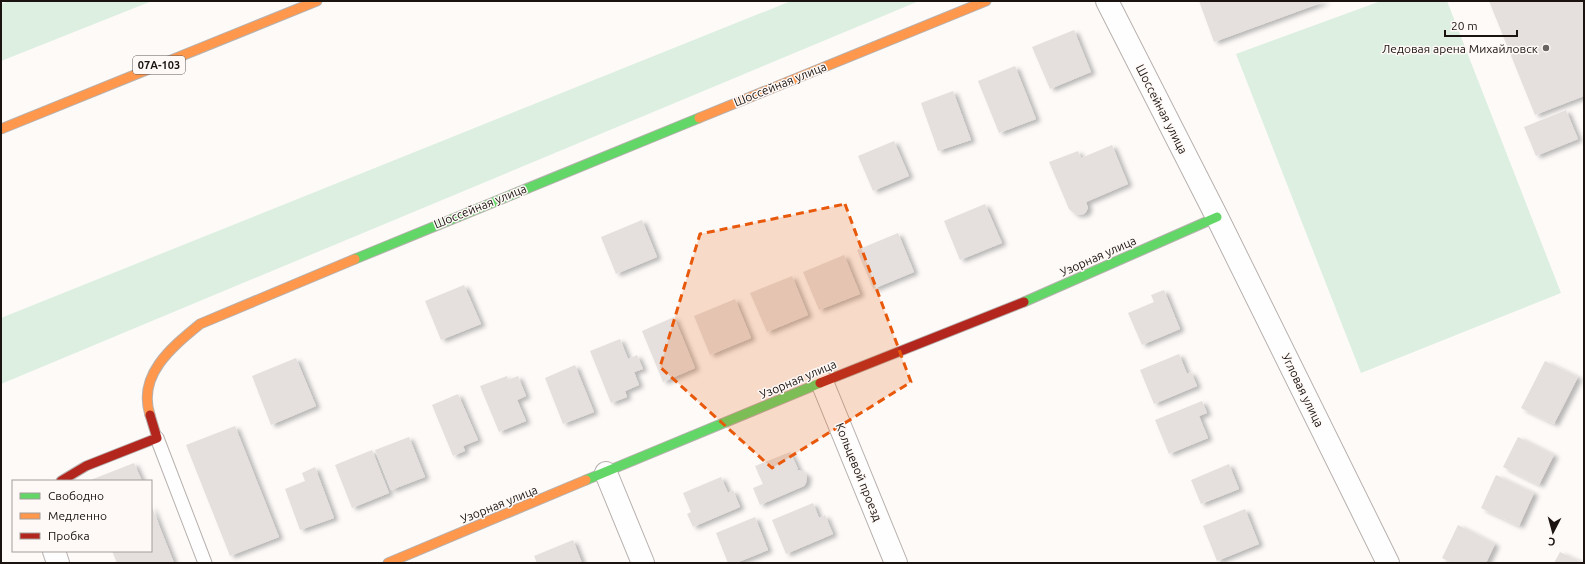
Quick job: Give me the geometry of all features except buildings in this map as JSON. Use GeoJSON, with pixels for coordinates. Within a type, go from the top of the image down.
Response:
{"type":"FeatureCollection","features":[{"type":"Feature","properties":{"kind":"street","name":"07А-103"},"geometry":{"type":"LineString","coordinates":[[1,129],[317,1]]}},
{"type":"Feature","properties":{"kind":"street","name":"Шоссейная улица"},"geometry":{"type":"LineString","coordinates":[[157,438],[146,398],[150,376],[175,344],[200,324],[442,222],[986,1]]}},
{"type":"Feature","properties":{"kind":"street","name":"Шоссейная улица"},"geometry":{"type":"LineString","coordinates":[[1107,1],[1218,217]]}},
{"type":"Feature","properties":{"kind":"street","name":"Узорная улица"},"geometry":{"type":"LineString","coordinates":[[388,563],[822,382],[1017,305],[1218,217]]}},
{"type":"Feature","properties":{"kind":"street","name":"Угловая улица"},"geometry":{"type":"LineString","coordinates":[[1218,217],[1388,563]]}},
{"type":"Feature","properties":{"kind":"street","name":"Кольцевой проезд"},"geometry":{"type":"LineString","coordinates":[[822,382],[896,563]]}},
{"type":"Feature","properties":{"kind":"street"},"geometry":{"type":"LineString","coordinates":[[63,480],[86,466],[157,438]]}},
{"type":"Feature","properties":{"kind":"street"},"geometry":{"type":"LineString","coordinates":[[606,473],[643,563]]}},
{"type":"Feature","properties":{"kind":"street"},"geometry":{"type":"LineString","coordinates":[[54,552],[58,563]]}},
{"type":"Feature","properties":{"kind":"lane"},"geometry":{"type":"LineString","coordinates":[[157,438],[205,563]]}},
{"type":"Feature","properties":{"kind":"highlighted area"},"geometry":{"type":"Polygon","coordinates":[[[845,204],[911,382],[772,468],[660,367],[700,234],[845,204]]]}},
{"type":"Feature","properties":{"kind":"green space"},"geometry":{"type":"Polygon","coordinates":[[[9,1],[152,1],[1,61],[1,4],[9,1]]]}},
{"type":"Feature","properties":{"kind":"green space"},"geometry":{"type":"Polygon","coordinates":[[[791,1],[919,1],[1,384],[1,318],[791,1]]]}},
{"type":"Feature","properties":{"kind":"green space"},"geometry":{"type":"Polygon","coordinates":[[[1381,1],[1447,1],[1561,293],[1361,373],[1236,54],[1381,1]]]}},
{"type":"Feature","properties":{"kind":"traffic: fast"},"geometry":{"type":"LineString","coordinates":[[355,259],[699,118]]}},
{"type":"Feature","properties":{"kind":"traffic: fast"},"geometry":{"type":"LineString","coordinates":[[1024,302],[1217,217]]}},
{"type":"Feature","properties":{"kind":"traffic: fast"},"geometry":{"type":"LineString","coordinates":[[586,480],[820,383]]}},
{"type":"Feature","properties":{"kind":"traffic: slow"},"geometry":{"type":"LineString","coordinates":[[1,129],[317,1]]}},
{"type":"Feature","properties":{"kind":"traffic: slow"},"geometry":{"type":"LineString","coordinates":[[699,118],[986,1]]}},
{"type":"Feature","properties":{"kind":"traffic: slow"},"geometry":{"type":"LineString","coordinates":[[150,415],[147,401],[148,387],[153,375],[168,352],[200,324],[355,259]]}},
{"type":"Feature","properties":{"kind":"traffic: slow"},"geometry":{"type":"LineString","coordinates":[[388,563],[586,480]]}},
{"type":"Feature","properties":{"kind":"traffic: jam"},"geometry":{"type":"LineString","coordinates":[[820,383],[1024,302]]}},
{"type":"Feature","properties":{"kind":"traffic: jam"},"geometry":{"type":"LineString","coordinates":[[63,480],[86,466],[157,438],[150,415]]}},
{"type":"Feature","properties":{"kind":"place","name":"Ледовая арена Михайловск"},"geometry":{"type":"Point","coordinates":[1546,48]}}]}
